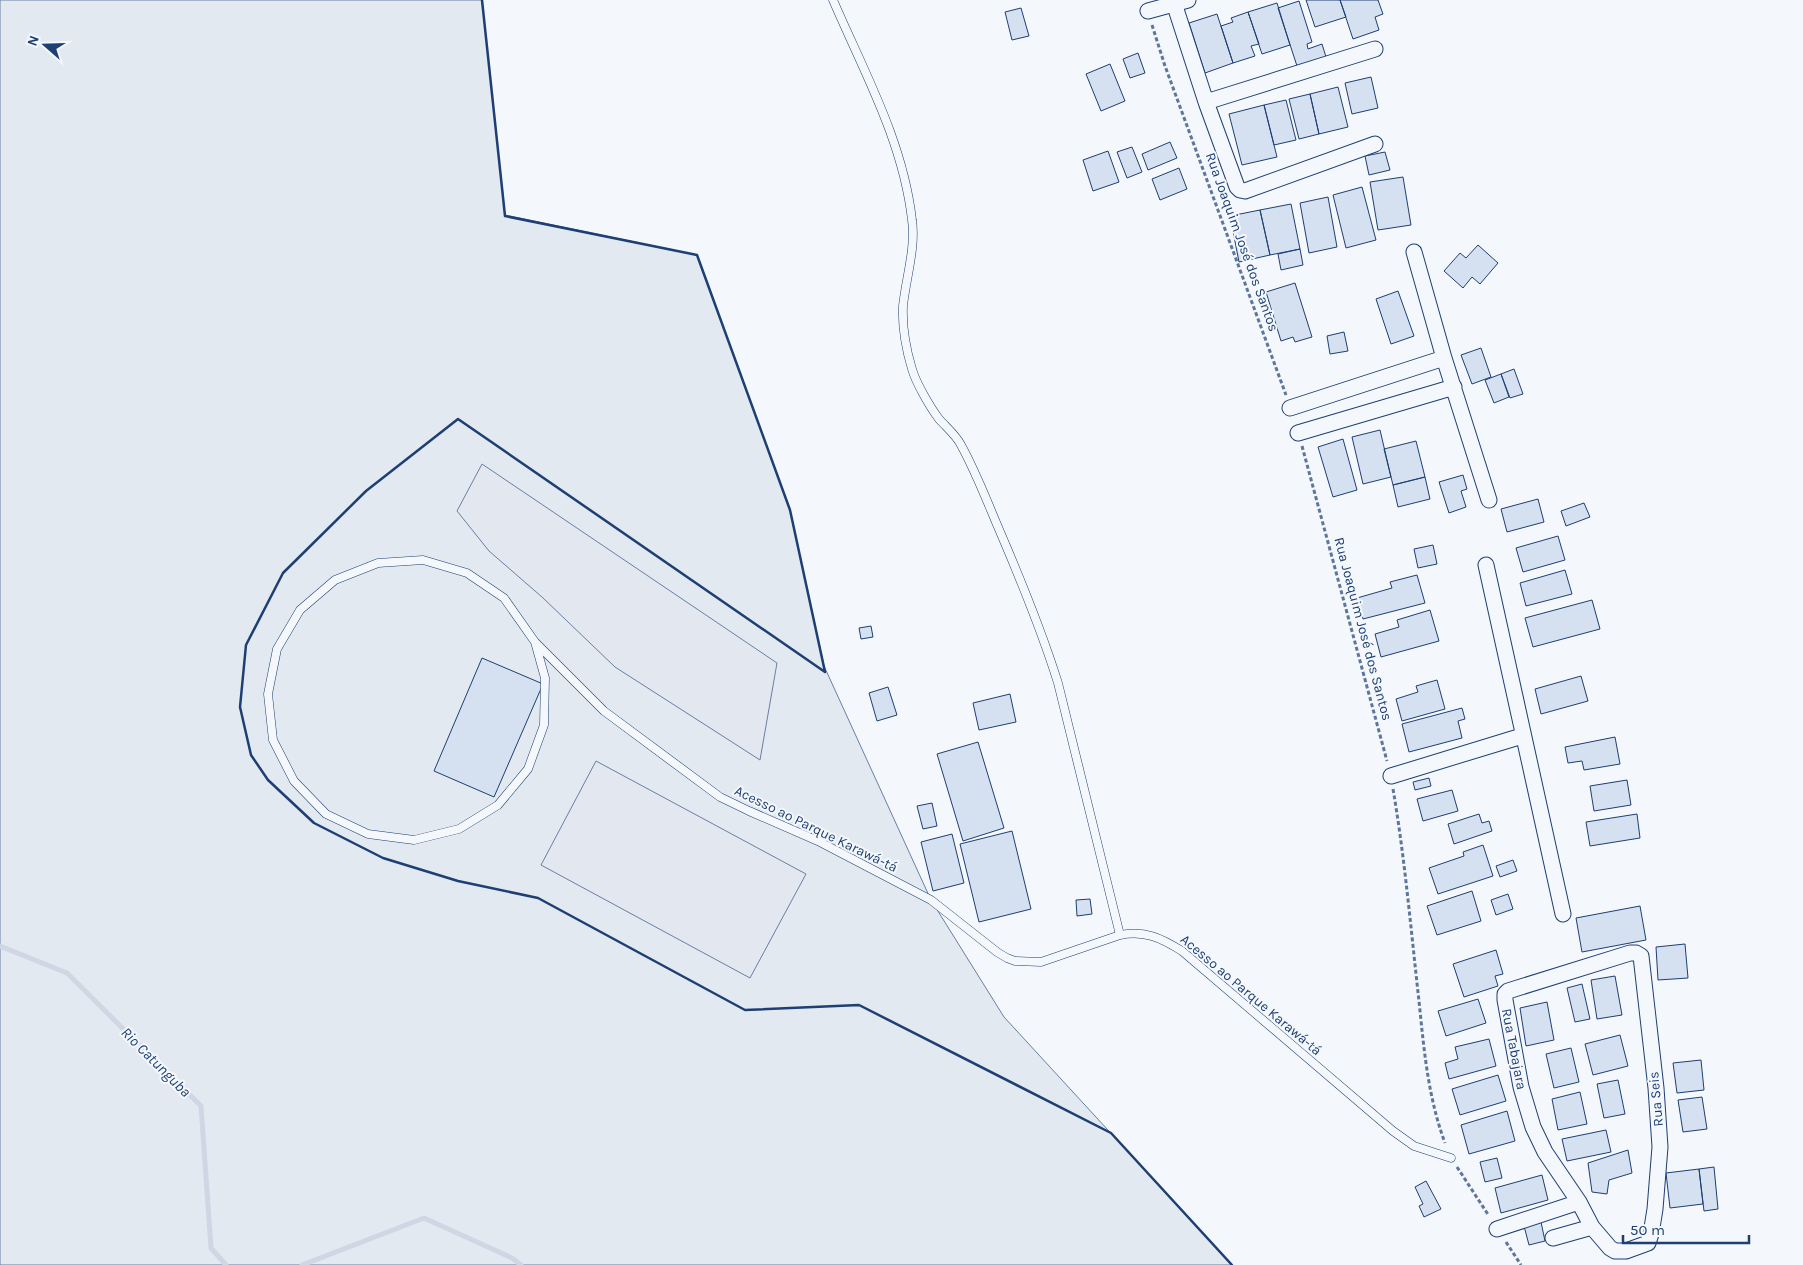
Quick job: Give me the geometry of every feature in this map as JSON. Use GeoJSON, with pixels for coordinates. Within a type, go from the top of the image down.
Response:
{"type":"FeatureCollection","features":[{"type":"Feature","properties":{"kind":"street"},"geometry":{"type":"LineString","coordinates":[[1148,11],[1178,1],[1206,102],[1237,187],[1240,190],[1244,191],[1375,144]]}},
{"type":"Feature","properties":{"kind":"street"},"geometry":{"type":"LineString","coordinates":[[1206,102],[1375,49]]}},
{"type":"Feature","properties":{"kind":"street"},"geometry":{"type":"LineString","coordinates":[[1414,252],[1444,358],[1489,500]]}},
{"type":"Feature","properties":{"kind":"street"},"geometry":{"type":"LineString","coordinates":[[1290,408],[1444,358]]}},
{"type":"Feature","properties":{"kind":"street"},"geometry":{"type":"LineString","coordinates":[[1298,433],[1454,387]]}},
{"type":"Feature","properties":{"kind":"street"},"geometry":{"type":"LineString","coordinates":[[1486,565],[1562,914]]}},
{"type":"Feature","properties":{"kind":"street"},"geometry":{"type":"LineString","coordinates":[[1391,776],[1522,736]]}},
{"type":"Feature","properties":{"kind":"street","name":"Rua Tabajara"},"geometry":{"type":"LineString","coordinates":[[1579,1202],[1545,1152],[1533,1127],[1521,1087],[1505,1005],[1506,994],[1508,991],[1630,953],[1636,953],[1641,956]]}},
{"type":"Feature","properties":{"kind":"street","name":"Rua Seis"},"geometry":{"type":"LineString","coordinates":[[1592,1228],[1615,1251],[1626,1251],[1648,1243],[1651,1234],[1660,1147],[1656,1088],[1641,956]]}},
{"type":"Feature","properties":{"kind":"street"},"geometry":{"type":"LineString","coordinates":[[1497,1229],[1579,1202],[1592,1228],[1553,1238]]}},
{"type":"Feature","properties":{"kind":"lane"},"geometry":{"type":"LineString","coordinates":[[833,0],[894,139],[908,186],[913,222],[903,307],[905,345],[912,372],[938,418],[960,442],[972,466],[1047,648],[1060,692],[1120,936]]}},
{"type":"Feature","properties":{"kind":"lane","name":"Acesso ao Parque Karawá-tá"},"geometry":{"type":"LineString","coordinates":[[535,642],[545,678],[544,725],[528,769],[498,805],[459,829],[414,840],[368,834],[326,814],[294,781],[273,740],[268,694],[277,649],[300,610],[335,580],[378,563],[423,560],[467,573],[504,598],[535,642],[604,711],[720,797],[818,841],[931,900],[997,952],[1015,961],[1041,962],[1131,933],[1163,939],[1182,951],[1393,1131],[1414,1146],[1451,1158]]}},
{"type":"Feature","properties":{"kind":"path","name":"Rua Joaquim José dos Santos"},"geometry":{"type":"LineString","coordinates":[[1148,11],[1165,66],[1290,408]]}},
{"type":"Feature","properties":{"kind":"path","name":"Rua Joaquim José dos Santos"},"geometry":{"type":"LineString","coordinates":[[1298,433],[1391,776],[1403,857],[1426,1073],[1438,1124],[1451,1158],[1521,1265]]}},
{"type":"Feature","properties":{"kind":"shaded area"},"geometry":{"type":"Polygon","coordinates":[[[0,0],[482,0],[505,215],[697,255],[790,510],[824,666],[931,900],[1004,1017],[1232,1265],[0,1265],[0,0]]]}},
{"type":"Feature","properties":{"kind":"shaded area"},"geometry":{"type":"Polygon","coordinates":[[[482,464],[777,663],[760,760],[615,667],[542,597],[489,551],[457,511],[482,464]]]}},
{"type":"Feature","properties":{"kind":"shaded area"},"geometry":{"type":"Polygon","coordinates":[[[596,761],[806,874],[750,978],[541,865],[596,761]]]}},
{"type":"Feature","properties":{"kind":"building"},"geometry":{"type":"Polygon","coordinates":[[[1306,0],[1340,0],[1346,17],[1315,27],[1306,0]]]}},
{"type":"Feature","properties":{"kind":"building"},"geometry":{"type":"Polygon","coordinates":[[[1340,0],[1378,0],[1383,14],[1375,17],[1379,30],[1353,39],[1340,0]]]}},
{"type":"Feature","properties":{"kind":"building"},"geometry":{"type":"Polygon","coordinates":[[[1299,1],[1312,42],[1307,44],[1308,49],[1322,44],[1326,57],[1297,66],[1278,8],[1299,1]]]}},
{"type":"Feature","properties":{"kind":"building"},"geometry":{"type":"Polygon","coordinates":[[[1277,3],[1290,45],[1262,54],[1248,12],[1277,3]]]}},
{"type":"Feature","properties":{"kind":"building"},"geometry":{"type":"Polygon","coordinates":[[[1021,8],[1029,36],[1012,40],[1005,12],[1021,8]]]}},
{"type":"Feature","properties":{"kind":"building"},"geometry":{"type":"Polygon","coordinates":[[[1248,12],[1259,44],[1251,46],[1255,56],[1233,63],[1221,26],[1233,22],[1231,18],[1248,12]]]}},
{"type":"Feature","properties":{"kind":"building"},"geometry":{"type":"Polygon","coordinates":[[[1217,14],[1233,63],[1205,73],[1189,23],[1217,14]]]}},
{"type":"Feature","properties":{"kind":"building"},"geometry":{"type":"Polygon","coordinates":[[[1138,53],[1145,73],[1130,78],[1123,59],[1138,53]]]}},
{"type":"Feature","properties":{"kind":"building"},"geometry":{"type":"Polygon","coordinates":[[[1110,64],[1125,101],[1101,111],[1086,74],[1110,64]]]}},
{"type":"Feature","properties":{"kind":"building"},"geometry":{"type":"Polygon","coordinates":[[[1371,77],[1378,108],[1352,114],[1345,83],[1371,77]]]}},
{"type":"Feature","properties":{"kind":"building"},"geometry":{"type":"Polygon","coordinates":[[[1338,87],[1348,127],[1319,134],[1310,94],[1338,87]]]}},
{"type":"Feature","properties":{"kind":"building"},"geometry":{"type":"Polygon","coordinates":[[[1310,94],[1319,134],[1299,139],[1289,99],[1310,94]]]}},
{"type":"Feature","properties":{"kind":"building"},"geometry":{"type":"Polygon","coordinates":[[[1286,100],[1296,140],[1274,145],[1264,105],[1286,100]]]}},
{"type":"Feature","properties":{"kind":"building"},"geometry":{"type":"Polygon","coordinates":[[[1264,105],[1277,157],[1242,165],[1229,114],[1264,105]]]}},
{"type":"Feature","properties":{"kind":"building"},"geometry":{"type":"Polygon","coordinates":[[[1170,142],[1177,158],[1148,170],[1142,154],[1170,142]]]}},
{"type":"Feature","properties":{"kind":"building"},"geometry":{"type":"Polygon","coordinates":[[[1132,147],[1142,172],[1127,178],[1117,152],[1132,147]]]}},
{"type":"Feature","properties":{"kind":"building"},"geometry":{"type":"Polygon","coordinates":[[[1108,151],[1119,182],[1093,191],[1083,160],[1108,151]]]}},
{"type":"Feature","properties":{"kind":"building"},"geometry":{"type":"Polygon","coordinates":[[[1385,152],[1390,170],[1369,175],[1365,156],[1385,152]]]}},
{"type":"Feature","properties":{"kind":"building"},"geometry":{"type":"Polygon","coordinates":[[[1179,168],[1187,189],[1160,200],[1152,179],[1179,168]]]}},
{"type":"Feature","properties":{"kind":"building"},"geometry":{"type":"Polygon","coordinates":[[[1403,177],[1411,225],[1378,230],[1370,182],[1403,177]]]}},
{"type":"Feature","properties":{"kind":"building"},"geometry":{"type":"Polygon","coordinates":[[[1362,187],[1376,240],[1346,248],[1333,195],[1362,187]]]}},
{"type":"Feature","properties":{"kind":"building"},"geometry":{"type":"Polygon","coordinates":[[[1328,197],[1337,247],[1309,253],[1300,203],[1328,197]]]}},
{"type":"Feature","properties":{"kind":"building"},"geometry":{"type":"Polygon","coordinates":[[[1291,204],[1300,249],[1270,255],[1260,210],[1291,204]]]}},
{"type":"Feature","properties":{"kind":"building"},"geometry":{"type":"Polygon","coordinates":[[[1260,210],[1270,255],[1239,262],[1230,216],[1260,210]]]}},
{"type":"Feature","properties":{"kind":"building"},"geometry":{"type":"Polygon","coordinates":[[[1478,245],[1498,263],[1480,284],[1472,277],[1463,288],[1444,271],[1460,253],[1466,258],[1478,245]]]}},
{"type":"Feature","properties":{"kind":"building"},"geometry":{"type":"Polygon","coordinates":[[[1300,249],[1303,265],[1281,270],[1278,254],[1300,249]]]}},
{"type":"Feature","properties":{"kind":"building"},"geometry":{"type":"Polygon","coordinates":[[[1295,283],[1312,337],[1295,342],[1293,337],[1281,341],[1266,292],[1295,283]]]}},
{"type":"Feature","properties":{"kind":"building"},"geometry":{"type":"Polygon","coordinates":[[[1398,291],[1414,336],[1391,344],[1376,299],[1398,291]]]}},
{"type":"Feature","properties":{"kind":"building"},"geometry":{"type":"Polygon","coordinates":[[[1344,332],[1348,351],[1330,354],[1327,336],[1344,332]]]}},
{"type":"Feature","properties":{"kind":"building"},"geometry":{"type":"Polygon","coordinates":[[[1481,348],[1491,377],[1472,384],[1461,355],[1481,348]]]}},
{"type":"Feature","properties":{"kind":"building"},"geometry":{"type":"Polygon","coordinates":[[[1514,369],[1523,394],[1510,398],[1501,374],[1514,369]]]}},
{"type":"Feature","properties":{"kind":"building"},"geometry":{"type":"Polygon","coordinates":[[[1501,374],[1509,397],[1494,403],[1485,380],[1501,374]]]}},
{"type":"Feature","properties":{"kind":"building"},"geometry":{"type":"Polygon","coordinates":[[[1380,430],[1391,477],[1363,484],[1352,437],[1380,430]]]}},
{"type":"Feature","properties":{"kind":"building"},"geometry":{"type":"Polygon","coordinates":[[[1343,439],[1357,490],[1333,497],[1318,447],[1343,439]]]}},
{"type":"Feature","properties":{"kind":"building"},"geometry":{"type":"Polygon","coordinates":[[[1416,441],[1425,477],[1393,485],[1384,449],[1416,441]]]}},
{"type":"Feature","properties":{"kind":"building"},"geometry":{"type":"Polygon","coordinates":[[[1463,475],[1467,489],[1461,491],[1466,507],[1449,513],[1439,482],[1463,475]]]}},
{"type":"Feature","properties":{"kind":"building"},"geometry":{"type":"Polygon","coordinates":[[[1425,477],[1430,499],[1398,507],[1393,485],[1425,477]]]}},
{"type":"Feature","properties":{"kind":"building"},"geometry":{"type":"Polygon","coordinates":[[[1538,499],[1544,522],[1507,532],[1501,509],[1538,499]]]}},
{"type":"Feature","properties":{"kind":"building"},"geometry":{"type":"Polygon","coordinates":[[[1584,503],[1590,517],[1566,526],[1561,511],[1584,503]]]}},
{"type":"Feature","properties":{"kind":"building"},"geometry":{"type":"Polygon","coordinates":[[[1558,536],[1565,560],[1523,572],[1516,548],[1558,536]]]}},
{"type":"Feature","properties":{"kind":"building"},"geometry":{"type":"Polygon","coordinates":[[[1433,545],[1437,564],[1418,568],[1414,549],[1433,545]]]}},
{"type":"Feature","properties":{"kind":"building"},"geometry":{"type":"Polygon","coordinates":[[[1565,570],[1572,594],[1526,606],[1520,583],[1565,570]]]}},
{"type":"Feature","properties":{"kind":"building"},"geometry":{"type":"Polygon","coordinates":[[[1417,575],[1425,603],[1363,619],[1357,598],[1392,588],[1390,582],[1417,575]]]}},
{"type":"Feature","properties":{"kind":"building"},"geometry":{"type":"Polygon","coordinates":[[[1592,600],[1600,629],[1533,647],[1525,618],[1592,600]]]}},
{"type":"Feature","properties":{"kind":"building"},"geometry":{"type":"Polygon","coordinates":[[[1430,610],[1439,641],[1381,657],[1375,634],[1399,627],[1397,620],[1430,610]]]}},
{"type":"Feature","properties":{"kind":"building"},"geometry":{"type":"Polygon","coordinates":[[[871,626],[873,637],[861,639],[859,628],[871,626]]]}},
{"type":"Feature","properties":{"kind":"building"},"geometry":{"type":"Polygon","coordinates":[[[482,658],[543,684],[494,797],[434,771],[482,658]]]}},
{"type":"Feature","properties":{"kind":"building"},"geometry":{"type":"Polygon","coordinates":[[[1581,676],[1588,701],[1541,714],[1535,689],[1581,676]]]}},
{"type":"Feature","properties":{"kind":"building"},"geometry":{"type":"Polygon","coordinates":[[[1437,680],[1445,709],[1402,721],[1396,699],[1418,692],[1416,686],[1437,680]]]}},
{"type":"Feature","properties":{"kind":"building"},"geometry":{"type":"Polygon","coordinates":[[[888,687],[897,715],[877,721],[869,693],[888,687]]]}},
{"type":"Feature","properties":{"kind":"building"},"geometry":{"type":"Polygon","coordinates":[[[1010,694],[1016,722],[979,730],[973,703],[1010,694]]]}},
{"type":"Feature","properties":{"kind":"building"},"geometry":{"type":"Polygon","coordinates":[[[1462,708],[1465,719],[1458,721],[1462,738],[1409,752],[1402,724],[1462,708]]]}},
{"type":"Feature","properties":{"kind":"building"},"geometry":{"type":"Polygon","coordinates":[[[1615,737],[1620,764],[1584,770],[1582,761],[1568,763],[1565,747],[1615,737]]]}},
{"type":"Feature","properties":{"kind":"building"},"geometry":{"type":"Polygon","coordinates":[[[978,742],[1004,828],[963,841],[937,754],[978,742]]]}},
{"type":"Feature","properties":{"kind":"building"},"geometry":{"type":"Polygon","coordinates":[[[1429,778],[1431,786],[1415,790],[1413,782],[1429,778]]]}},
{"type":"Feature","properties":{"kind":"building"},"geometry":{"type":"Polygon","coordinates":[[[1627,780],[1631,805],[1594,811],[1590,786],[1627,780]]]}},
{"type":"Feature","properties":{"kind":"building"},"geometry":{"type":"Polygon","coordinates":[[[1452,790],[1458,811],[1423,821],[1417,799],[1452,790]]]}},
{"type":"Feature","properties":{"kind":"building"},"geometry":{"type":"Polygon","coordinates":[[[932,803],[937,826],[923,829],[917,806],[932,803]]]}},
{"type":"Feature","properties":{"kind":"building"},"geometry":{"type":"Polygon","coordinates":[[[1479,814],[1482,823],[1489,821],[1492,831],[1454,844],[1448,824],[1479,814]]]}},
{"type":"Feature","properties":{"kind":"building"},"geometry":{"type":"Polygon","coordinates":[[[1637,814],[1640,838],[1590,846],[1586,822],[1637,814]]]}},
{"type":"Feature","properties":{"kind":"building"},"geometry":{"type":"Polygon","coordinates":[[[1012,831],[1031,909],[979,922],[960,844],[1012,831]]]}},
{"type":"Feature","properties":{"kind":"building"},"geometry":{"type":"Polygon","coordinates":[[[952,834],[964,883],[933,891],[921,842],[952,834]]]}},
{"type":"Feature","properties":{"kind":"building"},"geometry":{"type":"Polygon","coordinates":[[[1483,845],[1493,876],[1438,894],[1429,868],[1464,856],[1463,852],[1483,845]]]}},
{"type":"Feature","properties":{"kind":"building"},"geometry":{"type":"Polygon","coordinates":[[[1513,860],[1517,871],[1500,877],[1496,866],[1513,860]]]}},
{"type":"Feature","properties":{"kind":"building"},"geometry":{"type":"Polygon","coordinates":[[[1472,891],[1481,921],[1437,935],[1427,906],[1472,891]]]}},
{"type":"Feature","properties":{"kind":"building"},"geometry":{"type":"Polygon","coordinates":[[[1508,894],[1513,909],[1496,915],[1491,900],[1508,894]]]}},
{"type":"Feature","properties":{"kind":"building"},"geometry":{"type":"Polygon","coordinates":[[[1090,899],[1092,914],[1077,916],[1076,900],[1090,899]]]}},
{"type":"Feature","properties":{"kind":"building"},"geometry":{"type":"Polygon","coordinates":[[[1640,906],[1646,940],[1582,952],[1576,918],[1640,906]]]}},
{"type":"Feature","properties":{"kind":"building"},"geometry":{"type":"Polygon","coordinates":[[[1685,944],[1688,978],[1658,980],[1656,947],[1685,944]]]}},
{"type":"Feature","properties":{"kind":"building"},"geometry":{"type":"Polygon","coordinates":[[[1496,950],[1503,974],[1495,976],[1498,986],[1464,997],[1453,964],[1496,950]]]}},
{"type":"Feature","properties":{"kind":"building"},"geometry":{"type":"Polygon","coordinates":[[[1615,976],[1622,1015],[1597,1019],[1591,980],[1615,976]]]}},
{"type":"Feature","properties":{"kind":"building"},"geometry":{"type":"Polygon","coordinates":[[[1582,984],[1590,1019],[1575,1022],[1567,988],[1582,984]]]}},
{"type":"Feature","properties":{"kind":"building"},"geometry":{"type":"Polygon","coordinates":[[[1478,999],[1486,1023],[1446,1036],[1438,1011],[1478,999]]]}},
{"type":"Feature","properties":{"kind":"building"},"geometry":{"type":"Polygon","coordinates":[[[1547,1002],[1554,1040],[1526,1046],[1520,1008],[1547,1002]]]}},
{"type":"Feature","properties":{"kind":"building"},"geometry":{"type":"Polygon","coordinates":[[[1620,1035],[1628,1066],[1593,1075],[1585,1044],[1620,1035]]]}},
{"type":"Feature","properties":{"kind":"building"},"geometry":{"type":"Polygon","coordinates":[[[1489,1039],[1496,1066],[1449,1079],[1445,1063],[1458,1059],[1455,1047],[1489,1039]]]}},
{"type":"Feature","properties":{"kind":"building"},"geometry":{"type":"Polygon","coordinates":[[[1571,1048],[1579,1082],[1554,1088],[1546,1054],[1571,1048]]]}},
{"type":"Feature","properties":{"kind":"building"},"geometry":{"type":"Polygon","coordinates":[[[1701,1060],[1704,1090],[1677,1093],[1673,1063],[1701,1060]]]}},
{"type":"Feature","properties":{"kind":"building"},"geometry":{"type":"Polygon","coordinates":[[[1498,1075],[1506,1101],[1460,1115],[1452,1089],[1498,1075]]]}},
{"type":"Feature","properties":{"kind":"building"},"geometry":{"type":"Polygon","coordinates":[[[1618,1080],[1625,1114],[1604,1118],[1597,1084],[1618,1080]]]}},
{"type":"Feature","properties":{"kind":"building"},"geometry":{"type":"Polygon","coordinates":[[[1580,1092],[1587,1124],[1558,1130],[1552,1099],[1580,1092]]]}},
{"type":"Feature","properties":{"kind":"building"},"geometry":{"type":"Polygon","coordinates":[[[1702,1097],[1707,1129],[1683,1132],[1678,1100],[1702,1097]]]}},
{"type":"Feature","properties":{"kind":"building"},"geometry":{"type":"Polygon","coordinates":[[[1507,1111],[1515,1141],[1469,1154],[1461,1125],[1507,1111]]]}},
{"type":"Feature","properties":{"kind":"building"},"geometry":{"type":"Polygon","coordinates":[[[1606,1130],[1611,1152],[1567,1161],[1562,1139],[1606,1130]]]}},
{"type":"Feature","properties":{"kind":"building"},"geometry":{"type":"Polygon","coordinates":[[[1628,1150],[1632,1173],[1609,1180],[1607,1194],[1592,1192],[1588,1163],[1628,1150]]]}},
{"type":"Feature","properties":{"kind":"building"},"geometry":{"type":"Polygon","coordinates":[[[1497,1158],[1502,1178],[1485,1182],[1480,1162],[1497,1158]]]}},
{"type":"Feature","properties":{"kind":"building"},"geometry":{"type":"Polygon","coordinates":[[[1714,1167],[1718,1209],[1704,1211],[1699,1169],[1714,1167]]]}},
{"type":"Feature","properties":{"kind":"building"},"geometry":{"type":"Polygon","coordinates":[[[1699,1169],[1703,1204],[1670,1208],[1666,1173],[1699,1169]]]}},
{"type":"Feature","properties":{"kind":"building"},"geometry":{"type":"Polygon","coordinates":[[[1542,1175],[1548,1200],[1501,1213],[1495,1188],[1542,1175]]]}},
{"type":"Feature","properties":{"kind":"building"},"geometry":{"type":"Polygon","coordinates":[[[1426,1181],[1441,1209],[1424,1217],[1419,1206],[1423,1204],[1415,1187],[1426,1181]]]}},
{"type":"Feature","properties":{"kind":"building"},"geometry":{"type":"Polygon","coordinates":[[[1541,1222],[1545,1241],[1529,1245],[1524,1226],[1541,1222]]]}},
{"type":"Feature","properties":{"kind":"waterway","name":"Rio Catunguba"},"geometry":{"type":"LineString","coordinates":[[0,946],[67,973],[201,1106],[211,1248],[226,1265]]}},
{"type":"Feature","properties":{"kind":"waterway","name":"Rio Catunguba"},"geometry":{"type":"LineString","coordinates":[[302,1265],[424,1218],[512,1258],[521,1265]]}},
{"type":"Feature","properties":{"kind":"wall"},"geometry":{"type":"LineString","coordinates":[[482,0],[505,216],[697,255],[790,510],[825,672],[458,419],[366,491],[283,573],[246,645],[240,707],[251,755],[268,780],[314,823],[383,858],[458,881],[538,898],[745,1010],[859,1005],[1111,1133],[1232,1265]]}}]}
